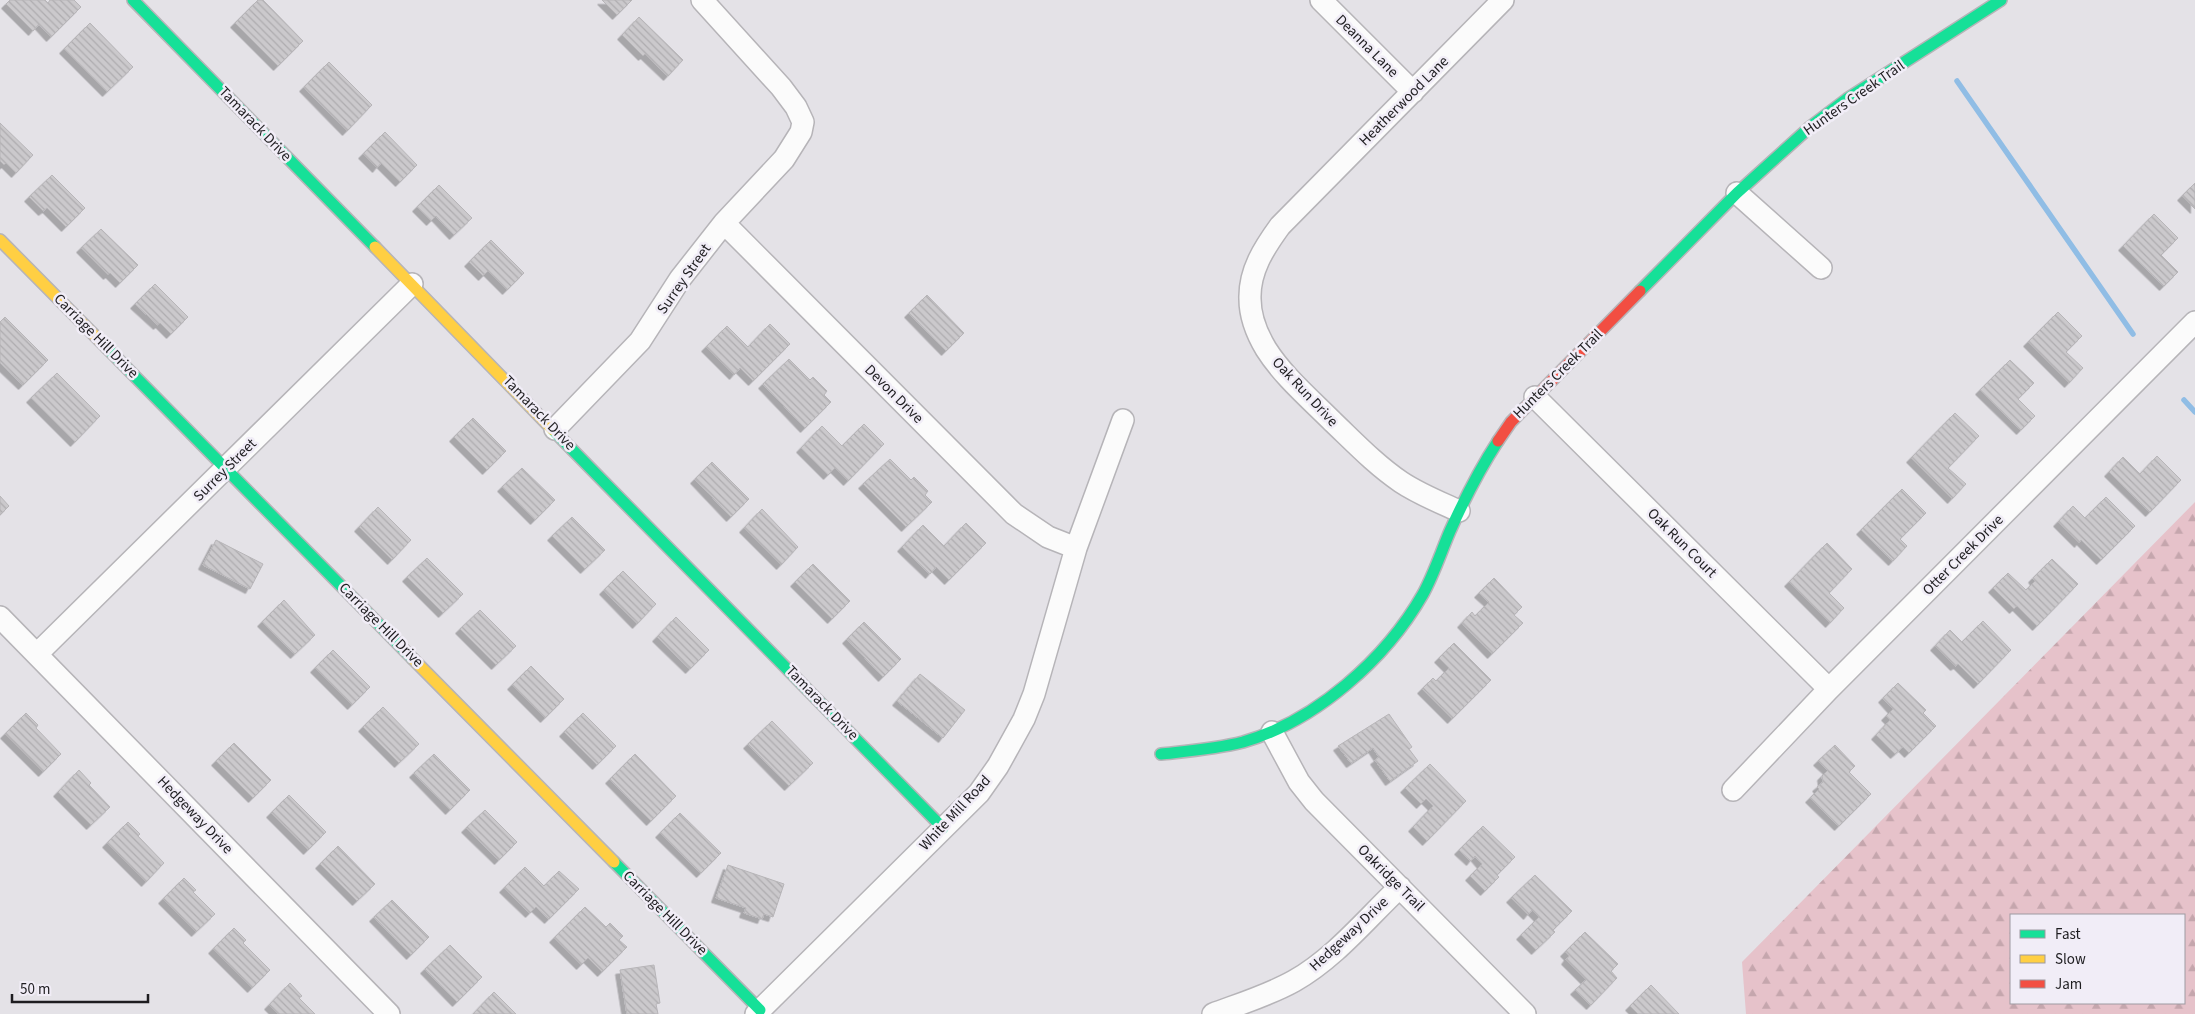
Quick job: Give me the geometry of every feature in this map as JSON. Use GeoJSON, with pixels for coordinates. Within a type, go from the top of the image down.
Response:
{"type":"FeatureCollection","features":[{"type":"Feature","properties":{"kind":"street","name":"Tamarack Drive"},"geometry":{"type":"LineString","coordinates":[[133,0],[555,429],[943,828]]}},
{"type":"Feature","properties":{"kind":"street","name":"Surrey Street"},"geometry":{"type":"LineString","coordinates":[[555,429],[640,340],[680,279],[724,223],[784,160],[796,142],[803,122],[796,106],[781,87],[702,0]]}},
{"type":"Feature","properties":{"kind":"street","name":"Deanna Lane"},"geometry":{"type":"LineString","coordinates":[[1321,0],[1413,92]]}},
{"type":"Feature","properties":{"kind":"street","name":"Heatherwood Lane"},"geometry":{"type":"LineString","coordinates":[[1304,201],[1503,0]]}},
{"type":"Feature","properties":{"kind":"street","name":"Hunters Creek Trail"},"geometry":{"type":"LineString","coordinates":[[1162,754],[1215,749],[1272,732],[1350,683],[1389,643],[1423,594],[1459,511],[1497,440],[1511,422],[1737,194],[1810,127],[1847,99],[2001,0]]}},
{"type":"Feature","properties":{"kind":"street"},"geometry":{"type":"LineString","coordinates":[[1737,194],[1821,268]]}},
{"type":"Feature","properties":{"kind":"street","name":"Oak Run Drive"},"geometry":{"type":"LineString","coordinates":[[1304,201],[1280,226],[1266,245],[1253,274],[1250,298],[1258,334],[1278,365],[1379,466],[1426,496],[1459,511]]}},
{"type":"Feature","properties":{"kind":"street","name":"Devon Drive"},"geometry":{"type":"LineString","coordinates":[[724,223],[1014,514],[1048,537],[1076,548]]}},
{"type":"Feature","properties":{"kind":"street","name":"Carriage Hill Drive"},"geometry":{"type":"LineString","coordinates":[[0,240],[227,468],[758,1012]]}},
{"type":"Feature","properties":{"kind":"street","name":"Surrey Street"},"geometry":{"type":"LineString","coordinates":[[38,654],[412,284]]}},
{"type":"Feature","properties":{"kind":"street","name":"Otter Creek Drive"},"geometry":{"type":"LineString","coordinates":[[1733,790],[1829,689],[2195,322]]}},
{"type":"Feature","properties":{"kind":"street","name":"Oak Run Court"},"geometry":{"type":"LineString","coordinates":[[1535,397],[1829,689]]}},
{"type":"Feature","properties":{"kind":"street","name":"White Mill Road"},"geometry":{"type":"LineString","coordinates":[[758,1012],[978,793],[998,766],[1024,719],[1043,670],[1076,548],[1123,420]]}},
{"type":"Feature","properties":{"kind":"street","name":"Hedgeway Drive"},"geometry":{"type":"LineString","coordinates":[[0,617],[389,1014]]}},
{"type":"Feature","properties":{"kind":"street","name":"Oakridge Trail"},"geometry":{"type":"LineString","coordinates":[[1272,732],[1299,782],[1314,801],[1525,1014]]}},
{"type":"Feature","properties":{"kind":"street","name":"Hedgeway Drive"},"geometry":{"type":"LineString","coordinates":[[1213,1014],[1262,996],[1307,973],[1332,953],[1400,887]]}},
{"type":"Feature","properties":{"kind":"green space"},"geometry":{"type":"Polygon","coordinates":[[[2195,502],[2195,1014],[1746,1014],[1742,962],[2195,502]]]}},
{"type":"Feature","properties":{"kind":"building"},"geometry":{"type":"Polygon","coordinates":[[[10,0],[45,0],[48,3],[50,0],[74,0],[81,7],[51,37],[39,24],[33,31],[6,4],[10,0]]]}},
{"type":"Feature","properties":{"kind":"building"},"geometry":{"type":"Polygon","coordinates":[[[258,0],[263,0],[303,41],[278,66],[235,23],[258,0]]]}},
{"type":"Feature","properties":{"kind":"building"},"geometry":{"type":"Polygon","coordinates":[[[602,0],[632,0],[617,15],[602,0]]]}},
{"type":"Feature","properties":{"kind":"building"},"geometry":{"type":"Polygon","coordinates":[[[639,17],[683,60],[668,76],[645,54],[643,56],[622,35],[639,17]]]}},
{"type":"Feature","properties":{"kind":"building"},"geometry":{"type":"Polygon","coordinates":[[[90,23],[133,67],[107,92],[64,49],[90,23]]]}},
{"type":"Feature","properties":{"kind":"building"},"geometry":{"type":"Polygon","coordinates":[[[329,62],[372,105],[347,131],[304,87],[329,62]]]}},
{"type":"Feature","properties":{"kind":"building"},"geometry":{"type":"Polygon","coordinates":[[[0,123],[33,155],[16,173],[6,163],[4,165],[0,161],[0,123]]]}},
{"type":"Feature","properties":{"kind":"building"},"geometry":{"type":"Polygon","coordinates":[[[385,132],[417,165],[400,182],[381,163],[377,168],[363,154],[385,132]]]}},
{"type":"Feature","properties":{"kind":"building"},"geometry":{"type":"Polygon","coordinates":[[[52,175],[85,208],[66,227],[47,208],[43,211],[29,197],[52,175]]]}},
{"type":"Feature","properties":{"kind":"building"},"geometry":{"type":"Polygon","coordinates":[[[2195,183],[2195,209],[2182,196],[2195,183]]]}},
{"type":"Feature","properties":{"kind":"building"},"geometry":{"type":"Polygon","coordinates":[[[439,185],[472,218],[454,235],[436,216],[431,221],[417,207],[439,185]]]}},
{"type":"Feature","properties":{"kind":"building"},"geometry":{"type":"Polygon","coordinates":[[[2154,214],[2178,238],[2161,255],[2178,272],[2164,286],[2123,246],[2154,214]]]}},
{"type":"Feature","properties":{"kind":"building"},"geometry":{"type":"Polygon","coordinates":[[[101,229],[138,265],[120,283],[110,273],[108,275],[81,248],[101,229]]]}},
{"type":"Feature","properties":{"kind":"building"},"geometry":{"type":"Polygon","coordinates":[[[491,240],[524,273],[507,290],[488,271],[483,276],[469,262],[491,240]]]}},
{"type":"Feature","properties":{"kind":"building"},"geometry":{"type":"Polygon","coordinates":[[[155,284],[188,317],[171,334],[135,304],[155,284]]]}},
{"type":"Feature","properties":{"kind":"building"},"geometry":{"type":"Polygon","coordinates":[[[927,295],[964,333],[946,351],[909,313],[927,295]]]}},
{"type":"Feature","properties":{"kind":"building"},"geometry":{"type":"Polygon","coordinates":[[[2058,312],[2082,336],[2066,352],[2083,368],[2069,383],[2028,342],[2058,312]]]}},
{"type":"Feature","properties":{"kind":"building"},"geometry":{"type":"Polygon","coordinates":[[[5,317],[48,360],[23,385],[0,363],[0,322],[5,317]]]}},
{"type":"Feature","properties":{"kind":"building"},"geometry":{"type":"Polygon","coordinates":[[[770,324],[790,344],[753,381],[740,368],[734,375],[706,347],[727,326],[748,347],[770,324]]]}},
{"type":"Feature","properties":{"kind":"building"},"geometry":{"type":"Polygon","coordinates":[[[789,359],[810,380],[813,377],[827,391],[824,395],[831,402],[805,428],[763,384],[789,359]]]}},
{"type":"Feature","properties":{"kind":"building"},"geometry":{"type":"Polygon","coordinates":[[[2010,360],[2034,383],[2018,399],[2035,416],[2021,430],[1980,390],[2010,360]]]}},
{"type":"Feature","properties":{"kind":"building"},"geometry":{"type":"Polygon","coordinates":[[[57,373],[100,416],[75,442],[31,398],[57,373]]]}},
{"type":"Feature","properties":{"kind":"building"},"geometry":{"type":"Polygon","coordinates":[[[1955,413],[1979,436],[1948,468],[1966,484],[1952,499],[1911,458],[1955,413]]]}},
{"type":"Feature","properties":{"kind":"building"},"geometry":{"type":"Polygon","coordinates":[[[473,418],[506,451],[487,470],[454,437],[473,418]]]}},
{"type":"Feature","properties":{"kind":"building"},"geometry":{"type":"Polygon","coordinates":[[[864,424],[884,444],[848,481],[835,468],[828,475],[801,448],[822,426],[842,446],[864,424]]]}},
{"type":"Feature","properties":{"kind":"building"},"geometry":{"type":"Polygon","coordinates":[[[2157,456],[2181,480],[2150,512],[2109,472],[2123,457],[2140,474],[2157,456]]]}},
{"type":"Feature","properties":{"kind":"building"},"geometry":{"type":"Polygon","coordinates":[[[890,459],[911,480],[914,477],[928,491],[925,495],[932,502],[906,527],[863,484],[890,459]]]}},
{"type":"Feature","properties":{"kind":"building"},"geometry":{"type":"Polygon","coordinates":[[[712,462],[749,499],[731,517],[695,479],[712,462]]]}},
{"type":"Feature","properties":{"kind":"building"},"geometry":{"type":"Polygon","coordinates":[[[522,468],[555,500],[535,520],[502,487],[522,468]]]}},
{"type":"Feature","properties":{"kind":"building"},"geometry":{"type":"Polygon","coordinates":[[[1902,489],[1926,513],[1900,539],[1907,546],[1893,561],[1861,530],[1902,489]]]}},
{"type":"Feature","properties":{"kind":"building"},"geometry":{"type":"Polygon","coordinates":[[[0,496],[9,506],[0,515],[0,496]]]}},
{"type":"Feature","properties":{"kind":"building"},"geometry":{"type":"Polygon","coordinates":[[[2106,497],[2135,526],[2101,560],[2081,540],[2079,543],[2058,522],[2073,506],[2085,518],[2106,497]]]}},
{"type":"Feature","properties":{"kind":"building"},"geometry":{"type":"Polygon","coordinates":[[[378,507],[411,540],[392,560],[359,527],[378,507]]]}},
{"type":"Feature","properties":{"kind":"building"},"geometry":{"type":"Polygon","coordinates":[[[762,509],[798,547],[781,565],[744,528],[762,509]]]}},
{"type":"Feature","properties":{"kind":"building"},"geometry":{"type":"Polygon","coordinates":[[[572,517],[605,550],[585,569],[552,536],[572,517]]]}},
{"type":"Feature","properties":{"kind":"building"},"geometry":{"type":"Polygon","coordinates":[[[966,523],[986,543],[949,580],[936,567],[930,574],[902,547],[923,525],[944,546],[966,523]]]}},
{"type":"Feature","properties":{"kind":"building"},"geometry":{"type":"Polygon","coordinates":[[[216,540],[263,564],[250,589],[203,565],[216,540]]]}},
{"type":"Feature","properties":{"kind":"building"},"geometry":{"type":"Polygon","coordinates":[[[1827,543],[1852,569],[1829,593],[1844,608],[1830,623],[1789,582],[1827,543]]]}},
{"type":"Feature","properties":{"kind":"building"},"geometry":{"type":"Polygon","coordinates":[[[427,558],[463,594],[443,613],[407,577],[427,558]]]}},
{"type":"Feature","properties":{"kind":"building"},"geometry":{"type":"Polygon","coordinates":[[[2052,559],[2078,584],[2037,626],[2017,606],[2014,609],[1993,588],[2008,573],[2026,590],[2035,581],[2033,578],[2052,559]]]}},
{"type":"Feature","properties":{"kind":"building"},"geometry":{"type":"Polygon","coordinates":[[[813,564],[850,601],[832,619],[795,582],[813,564]]]}},
{"type":"Feature","properties":{"kind":"building"},"geometry":{"type":"Polygon","coordinates":[[[623,571],[656,604],[637,624],[604,590],[623,571]]]}},
{"type":"Feature","properties":{"kind":"building"},"geometry":{"type":"Polygon","coordinates":[[[1494,578],[1522,607],[1514,615],[1523,623],[1492,654],[1462,623],[1472,612],[1475,616],[1489,602],[1479,593],[1494,578]]]}},
{"type":"Feature","properties":{"kind":"building"},"geometry":{"type":"Polygon","coordinates":[[[284,600],[315,635],[295,654],[262,622],[284,600]]]}},
{"type":"Feature","properties":{"kind":"building"},"geometry":{"type":"Polygon","coordinates":[[[480,610],[516,646],[496,665],[460,629],[480,610]]]}},
{"type":"Feature","properties":{"kind":"building"},"geometry":{"type":"Polygon","coordinates":[[[676,617],[709,650],[690,669],[657,637],[676,617]]]}},
{"type":"Feature","properties":{"kind":"building"},"geometry":{"type":"Polygon","coordinates":[[[1983,621],[2011,650],[1978,684],[1958,664],[1955,666],[1935,646],[1950,630],[1962,642],[1983,621]]]}},
{"type":"Feature","properties":{"kind":"building"},"geometry":{"type":"Polygon","coordinates":[[[864,622],[901,659],[883,677],[847,639],[864,622]]]}},
{"type":"Feature","properties":{"kind":"building"},"geometry":{"type":"Polygon","coordinates":[[[1454,643],[1491,680],[1452,719],[1422,689],[1433,678],[1436,681],[1449,668],[1439,658],[1454,643]]]}},
{"type":"Feature","properties":{"kind":"building"},"geometry":{"type":"Polygon","coordinates":[[[333,650],[370,687],[352,705],[315,668],[333,650]]]}},
{"type":"Feature","properties":{"kind":"building"},"geometry":{"type":"Polygon","coordinates":[[[531,666],[564,699],[545,718],[512,685],[531,666]]]}},
{"type":"Feature","properties":{"kind":"building"},"geometry":{"type":"Polygon","coordinates":[[[920,674],[965,710],[943,738],[897,701],[920,674]]]}},
{"type":"Feature","properties":{"kind":"building"},"geometry":{"type":"Polygon","coordinates":[[[1898,683],[1926,710],[1923,713],[1936,726],[1909,753],[1903,747],[1895,754],[1876,735],[1890,720],[1886,716],[1893,709],[1883,698],[1898,683]]]}},
{"type":"Feature","properties":{"kind":"building"},"geometry":{"type":"Polygon","coordinates":[[[383,707],[419,744],[399,763],[363,727],[383,707]]]}},
{"type":"Feature","properties":{"kind":"building"},"geometry":{"type":"Polygon","coordinates":[[[26,713],[38,725],[36,728],[61,754],[43,772],[5,734],[26,713]]]}},
{"type":"Feature","properties":{"kind":"building"},"geometry":{"type":"Polygon","coordinates":[[[583,713],[616,746],[597,765],[564,732],[583,713]]]}},
{"type":"Feature","properties":{"kind":"building"},"geometry":{"type":"Polygon","coordinates":[[[1389,714],[1412,747],[1409,749],[1418,761],[1390,781],[1375,760],[1379,757],[1373,748],[1351,763],[1338,746],[1389,714]]]}},
{"type":"Feature","properties":{"kind":"building"},"geometry":{"type":"Polygon","coordinates":[[[772,721],[813,763],[789,786],[748,744],[772,721]]]}},
{"type":"Feature","properties":{"kind":"building"},"geometry":{"type":"Polygon","coordinates":[[[234,743],[271,780],[253,798],[216,761],[234,743]]]}},
{"type":"Feature","properties":{"kind":"building"},"geometry":{"type":"Polygon","coordinates":[[[1835,745],[1855,766],[1849,772],[1871,794],[1839,826],[1810,798],[1819,789],[1817,787],[1823,782],[1822,776],[1828,770],[1818,761],[1835,745]]]}},
{"type":"Feature","properties":{"kind":"building"},"geometry":{"type":"Polygon","coordinates":[[[434,754],[470,790],[450,810],[414,773],[434,754]]]}},
{"type":"Feature","properties":{"kind":"building"},"geometry":{"type":"Polygon","coordinates":[[[635,754],[676,796],[651,821],[610,779],[635,754]]]}},
{"type":"Feature","properties":{"kind":"building"},"geometry":{"type":"Polygon","coordinates":[[[1430,764],[1466,801],[1427,841],[1413,827],[1433,806],[1426,799],[1421,804],[1405,788],[1430,764]]]}},
{"type":"Feature","properties":{"kind":"building"},"geometry":{"type":"Polygon","coordinates":[[[79,770],[91,783],[89,785],[110,807],[91,825],[58,792],[79,770]]]}},
{"type":"Feature","properties":{"kind":"building"},"geometry":{"type":"Polygon","coordinates":[[[289,795],[326,832],[308,850],[271,813],[289,795]]]}},
{"type":"Feature","properties":{"kind":"building"},"geometry":{"type":"Polygon","coordinates":[[[485,810],[517,842],[499,860],[466,828],[485,810]]]}},
{"type":"Feature","properties":{"kind":"building"},"geometry":{"type":"Polygon","coordinates":[[[680,813],[721,853],[701,873],[660,833],[680,813]]]}},
{"type":"Feature","properties":{"kind":"building"},"geometry":{"type":"Polygon","coordinates":[[[128,822],[140,834],[138,836],[164,863],[146,882],[107,843],[128,822]]]}},
{"type":"Feature","properties":{"kind":"building"},"geometry":{"type":"Polygon","coordinates":[[[1483,826],[1515,857],[1497,875],[1499,877],[1485,891],[1470,876],[1482,864],[1475,856],[1471,861],[1459,850],[1483,826]]]}},
{"type":"Feature","properties":{"kind":"building"},"geometry":{"type":"Polygon","coordinates":[[[338,846],[375,884],[357,901],[320,864],[338,846]]]}},
{"type":"Feature","properties":{"kind":"building"},"geometry":{"type":"Polygon","coordinates":[[[728,865],[784,884],[773,917],[764,914],[762,919],[744,913],[746,908],[716,898],[728,865]]]}},
{"type":"Feature","properties":{"kind":"building"},"geometry":{"type":"Polygon","coordinates":[[[525,867],[544,886],[559,871],[579,889],[549,919],[536,907],[530,913],[504,888],[525,867]]]}},
{"type":"Feature","properties":{"kind":"building"},"geometry":{"type":"Polygon","coordinates":[[[1535,875],[1572,911],[1553,930],[1555,932],[1536,950],[1521,935],[1539,917],[1532,910],[1528,915],[1511,898],[1535,875]]]}},
{"type":"Feature","properties":{"kind":"building"},"geometry":{"type":"Polygon","coordinates":[[[184,878],[196,890],[193,892],[215,914],[196,932],[163,899],[184,878]]]}},
{"type":"Feature","properties":{"kind":"building"},"geometry":{"type":"Polygon","coordinates":[[[392,900],[429,937],[411,955],[374,917],[392,900]]]}},
{"type":"Feature","properties":{"kind":"building"},"geometry":{"type":"Polygon","coordinates":[[[585,907],[606,927],[610,923],[623,936],[619,940],[627,947],[602,972],[588,958],[581,965],[554,938],[585,907]]]}},
{"type":"Feature","properties":{"kind":"building"},"geometry":{"type":"Polygon","coordinates":[[[234,928],[246,940],[243,943],[270,970],[252,988],[213,949],[234,928]]]}},
{"type":"Feature","properties":{"kind":"building"},"geometry":{"type":"Polygon","coordinates":[[[1585,932],[1618,964],[1611,971],[1617,978],[1591,1005],[1575,990],[1586,980],[1566,960],[1569,956],[1565,952],[1585,932]]]}},
{"type":"Feature","properties":{"kind":"building"},"geometry":{"type":"Polygon","coordinates":[[[450,945],[482,977],[457,1002],[425,969],[450,945]]]}},
{"type":"Feature","properties":{"kind":"building"},"geometry":{"type":"Polygon","coordinates":[[[654,965],[660,1003],[656,1004],[658,1014],[627,1014],[620,970],[654,965]]]}},
{"type":"Feature","properties":{"kind":"building"},"geometry":{"type":"Polygon","coordinates":[[[290,983],[302,996],[299,998],[315,1014],[278,1014],[269,1005],[290,983]]]}},
{"type":"Feature","properties":{"kind":"building"},"geometry":{"type":"Polygon","coordinates":[[[1651,985],[1679,1014],[1638,1014],[1630,1006],[1651,985]]]}},
{"type":"Feature","properties":{"kind":"building"},"geometry":{"type":"Polygon","coordinates":[[[494,992],[516,1014],[473,1014],[494,992]]]}},
{"type":"Feature","properties":{"kind":"waterway"},"geometry":{"type":"LineString","coordinates":[[1957,81],[2133,334]]}},
{"type":"Feature","properties":{"kind":"waterway"},"geometry":{"type":"LineString","coordinates":[[2184,400],[2195,412]]}},
{"type":"Feature","properties":{"kind":"traffic: fast"},"geometry":{"type":"LineString","coordinates":[[133,0],[375,247]]}},
{"type":"Feature","properties":{"kind":"traffic: fast"},"geometry":{"type":"LineString","coordinates":[[1640,291],[1737,193],[1810,127],[1847,99],[2001,0]]}},
{"type":"Feature","properties":{"kind":"traffic: fast"},"geometry":{"type":"LineString","coordinates":[[107,348],[413,659]]}},
{"type":"Feature","properties":{"kind":"traffic: fast"},"geometry":{"type":"LineString","coordinates":[[553,430],[943,828]]}},
{"type":"Feature","properties":{"kind":"traffic: fast"},"geometry":{"type":"LineString","coordinates":[[1161,754],[1202,750],[1243,742],[1270,732],[1297,719],[1322,703],[1369,664],[1390,642],[1423,594],[1461,508],[1478,474],[1498,441]]}},
{"type":"Feature","properties":{"kind":"traffic: fast"},"geometry":{"type":"LineString","coordinates":[[614,862],[760,1010]]}},
{"type":"Feature","properties":{"kind":"traffic: slow"},"geometry":{"type":"LineString","coordinates":[[0,240],[107,348]]}},
{"type":"Feature","properties":{"kind":"traffic: slow"},"geometry":{"type":"LineString","coordinates":[[375,247],[553,430]]}},
{"type":"Feature","properties":{"kind":"traffic: slow"},"geometry":{"type":"LineString","coordinates":[[413,659],[614,862]]}},
{"type":"Feature","properties":{"kind":"traffic: jam"},"geometry":{"type":"LineString","coordinates":[[1498,441],[1511,422],[1640,291]]}}]}
